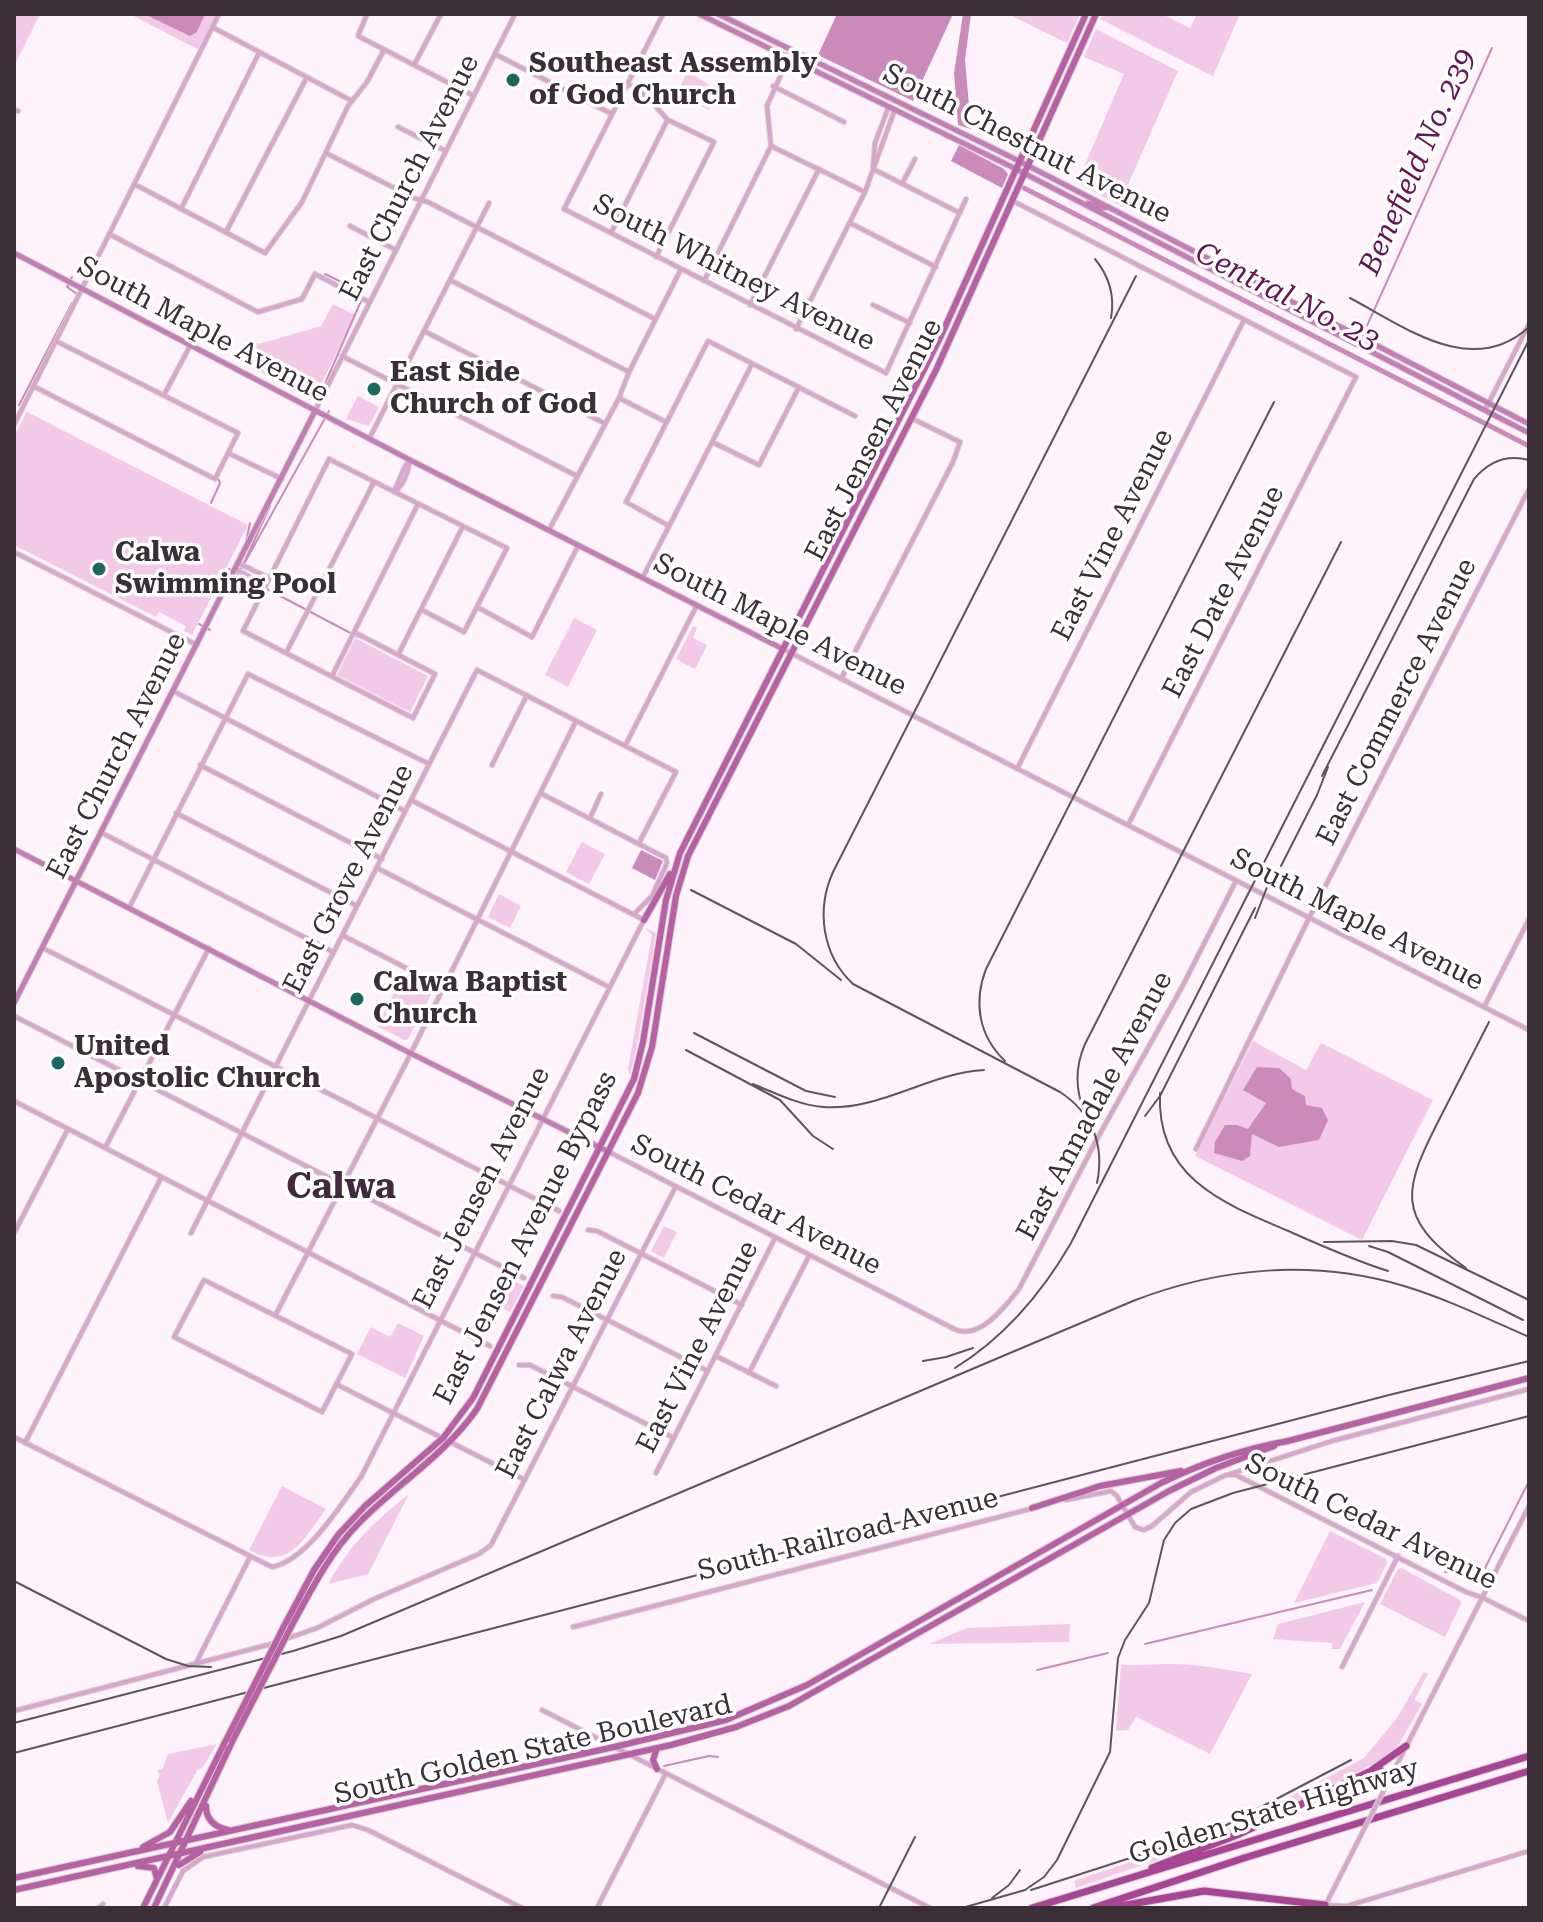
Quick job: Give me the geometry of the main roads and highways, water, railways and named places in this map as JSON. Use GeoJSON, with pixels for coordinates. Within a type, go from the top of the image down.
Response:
{"type":"FeatureCollection","features":[{"type":"Feature","properties":{"kind":"highway"},"geometry":{"type":"LineString","coordinates":[[1084,1894],[1237,1835],[1369,1772],[1406,1746]]}},
{"type":"Feature","properties":{"kind":"highway","name":"Golden State Highway"},"geometry":{"type":"LineString","coordinates":[[1032,1908],[1529,1756]]}},
{"type":"Feature","properties":{"kind":"highway"},"geometry":{"type":"LineString","coordinates":[[1369,1772],[1382,1771],[1390,1779]]}},
{"type":"Feature","properties":{"kind":"highway","name":"Golden State Highway"},"geometry":{"type":"LineString","coordinates":[[1093,1908],[1244,1858],[1529,1771]]}},
{"type":"Feature","properties":{"kind":"highway"},"geometry":{"type":"LineString","coordinates":[[1109,1908],[1204,1891],[1324,1907]]}},
{"type":"Feature","properties":{"kind":"main road","name":"South Chestnut Avenue"},"geometry":{"type":"LineString","coordinates":[[699,14],[1018,165]]}},
{"type":"Feature","properties":{"kind":"main road","name":"South Chestnut Avenue"},"geometry":{"type":"LineString","coordinates":[[718,14],[1027,170],[1109,207],[1529,424]]}},
{"type":"Feature","properties":{"kind":"main road","name":"East Jensen Avenue"},"geometry":{"type":"LineString","coordinates":[[676,864],[940,338],[1086,14]]}},
{"type":"Feature","properties":{"kind":"main road","name":"East Jensen Avenue"},"geometry":{"type":"LineString","coordinates":[[680,881],[693,845],[965,309],[1096,14]]}},
{"type":"Feature","properties":{"kind":"main road"},"geometry":{"type":"LineString","coordinates":[[1027,170],[1069,196],[1529,433]]}},
{"type":"Feature","properties":{"kind":"main road"},"geometry":{"type":"LineString","coordinates":[[1069,196],[1102,208],[1109,207]]}},
{"type":"Feature","properties":{"kind":"main road","name":"South Maple Avenue"},"geometry":{"type":"LineString","coordinates":[[14,253],[369,439],[783,649]]}},
{"type":"Feature","properties":{"kind":"main road","name":"East Church Avenue"},"geometry":{"type":"LineString","coordinates":[[14,1003],[315,411]]}},
{"type":"Feature","properties":{"kind":"main road","name":"South Cedar Avenue"},"geometry":{"type":"LineString","coordinates":[[14,849],[609,1152]]}},
{"type":"Feature","properties":{"kind":"main road"},"geometry":{"type":"LineString","coordinates":[[644,920],[676,864]]}},
{"type":"Feature","properties":{"kind":"main road","name":"East Jensen Avenue Bypass"},"geometry":{"type":"LineString","coordinates":[[313,1579],[325,1552],[352,1519],[443,1438],[479,1387],[601,1148],[639,1064],[666,900],[676,864]]}},
{"type":"Feature","properties":{"kind":"main road","name":"East Jensen Avenue Bypass"},"geometry":{"type":"LineString","coordinates":[[313,1579],[358,1525],[451,1443],[485,1394],[638,1093],[650,1057],[680,881]]}},
{"type":"Feature","properties":{"kind":"main road","name":"South Golden State Boulevard"},"geometry":{"type":"LineString","coordinates":[[14,1890],[726,1731],[789,1706],[1188,1470],[1232,1454],[1529,1378]]}},
{"type":"Feature","properties":{"kind":"main road","name":"South Golden State Boulevard"},"geometry":{"type":"LineString","coordinates":[[14,1878],[712,1724],[785,1695],[1125,1510],[1202,1474],[1288,1441]]}},
{"type":"Feature","properties":{"kind":"main road"},"geometry":{"type":"LineString","coordinates":[[1032,1508],[1106,1484],[1188,1470]]}},
{"type":"Feature","properties":{"kind":"main road"},"geometry":{"type":"LineString","coordinates":[[118,1855],[157,1841],[170,1832],[228,1743],[313,1579]]}},
{"type":"Feature","properties":{"kind":"main road"},"geometry":{"type":"LineString","coordinates":[[583,1754],[588,1742],[585,1732]]}},
{"type":"Feature","properties":{"kind":"main road"},"geometry":{"type":"LineString","coordinates":[[154,1908],[207,1800],[228,1743]]}},
{"type":"Feature","properties":{"kind":"main road"},"geometry":{"type":"LineString","coordinates":[[657,1748],[653,1760],[657,1769]]}},
{"type":"Feature","properties":{"kind":"main road"},"geometry":{"type":"LineString","coordinates":[[145,1905],[214,1764]]}},
{"type":"Feature","properties":{"kind":"main road"},"geometry":{"type":"LineString","coordinates":[[207,1800],[206,1811],[211,1821],[219,1828],[232,1831]]}},
{"type":"Feature","properties":{"kind":"main road"},"geometry":{"type":"LineString","coordinates":[[166,1885],[186,1859],[233,1841]]}},
{"type":"Feature","properties":{"kind":"main road"},"geometry":{"type":"LineString","coordinates":[[119,1867],[149,1865],[157,1872],[157,1880]]}},
{"type":"Feature","properties":{"kind":"waterway","name":"Benefield No. 239"},"geometry":{"type":"LineString","coordinates":[[1366,328],[1492,48]]}},
{"type":"Feature","properties":{"kind":"waterway","name":"Central No. 23"},"geometry":{"type":"LineString","coordinates":[[1024,188],[1529,446]]}},
{"type":"Feature","properties":{"kind":"waterway"},"geometry":{"type":"LineString","coordinates":[[325,274],[362,292],[362,295]]}},
{"type":"Feature","properties":{"kind":"waterway"},"geometry":{"type":"LineString","coordinates":[[72,277],[67,287],[77,294]]}},
{"type":"Feature","properties":{"kind":"waterway"},"geometry":{"type":"LineString","coordinates":[[314,409],[361,301]]}},
{"type":"Feature","properties":{"kind":"waterway"},"geometry":{"type":"LineString","coordinates":[[19,405],[72,303]]}},
{"type":"Feature","properties":{"kind":"waterway"},"geometry":{"type":"LineString","coordinates":[[245,562],[329,411]]}},
{"type":"Feature","properties":{"kind":"waterway"},"geometry":{"type":"LineString","coordinates":[[211,503],[220,483],[218,478]]}},
{"type":"Feature","properties":{"kind":"waterway"},"geometry":{"type":"LineString","coordinates":[[243,565],[270,506]]}},
{"type":"Feature","properties":{"kind":"waterway"},"geometry":{"type":"LineString","coordinates":[[246,542],[250,523]]}},
{"type":"Feature","properties":{"kind":"waterway"},"geometry":{"type":"LineString","coordinates":[[235,580],[242,567]]}},
{"type":"Feature","properties":{"kind":"waterway"},"geometry":{"type":"LineString","coordinates":[[229,569],[358,637]]}},
{"type":"Feature","properties":{"kind":"waterway"},"geometry":{"type":"LineString","coordinates":[[199,624],[210,630]]}},
{"type":"Feature","properties":{"kind":"waterway"},"geometry":{"type":"LineString","coordinates":[[1445,1572],[1457,1571],[1474,1579],[1481,1576],[1529,1481]]}},
{"type":"Feature","properties":{"kind":"waterway"},"geometry":{"type":"LineString","coordinates":[[1145,1644],[1372,1590]]}},
{"type":"Feature","properties":{"kind":"waterway"},"geometry":{"type":"LineString","coordinates":[[1037,1670],[1108,1653]]}},
{"type":"Feature","properties":{"kind":"waterway"},"geometry":{"type":"LineString","coordinates":[[664,1766],[709,1756],[718,1757]]}},
{"type":"Feature","properties":{"kind":"railway"},"geometry":{"type":"LineString","coordinates":[[1095,259],[1110,287],[1111,318]]}},
{"type":"Feature","properties":{"kind":"railway"},"geometry":{"type":"LineString","coordinates":[[1097,1183],[1099,1156],[1094,1131],[1071,1100],[853,984],[834,960],[824,916],[833,872],[1136,276]]}},
{"type":"Feature","properties":{"kind":"railway"},"geometry":{"type":"LineString","coordinates":[[1350,298],[1416,334],[1462,348],[1485,348],[1507,342],[1529,327]]}},
{"type":"Feature","properties":{"kind":"railway"},"geometry":{"type":"LineString","coordinates":[[955,1368],[990,1342],[1021,1313],[1071,1243],[1529,340]]}},
{"type":"Feature","properties":{"kind":"railway"},"geometry":{"type":"LineString","coordinates":[[1005,1061],[989,1041],[981,1018],[980,994],[986,969],[1274,402]]}},
{"type":"Feature","properties":{"kind":"railway"},"geometry":{"type":"LineString","coordinates":[[1322,776],[1474,479],[1499,460],[1529,460]]}},
{"type":"Feature","properties":{"kind":"railway"},"geometry":{"type":"LineString","coordinates":[[1085,1113],[1079,1096],[1078,1078],[1079,1061],[1085,1044],[1341,542]]}},
{"type":"Feature","properties":{"kind":"railway"},"geometry":{"type":"LineString","coordinates":[[14,694],[14,719]]}},
{"type":"Feature","properties":{"kind":"railway"},"geometry":{"type":"LineString","coordinates":[[1281,866],[1328,767]]}},
{"type":"Feature","properties":{"kind":"railway"},"geometry":{"type":"LineString","coordinates":[[1255,918],[1271,877]]}},
{"type":"Feature","properties":{"kind":"railway"},"geometry":{"type":"LineString","coordinates":[[691,890],[796,944],[841,980]]}},
{"type":"Feature","properties":{"kind":"railway"},"geometry":{"type":"LineString","coordinates":[[1145,1116],[1160,1096],[1255,908]]}},
{"type":"Feature","properties":{"kind":"railway"},"geometry":{"type":"LineString","coordinates":[[1466,1268],[1426,1233],[1416,1216],[1412,1200],[1413,1182],[1428,1141],[1489,1022]]}},
{"type":"Feature","properties":{"kind":"railway"},"geometry":{"type":"LineString","coordinates":[[694,1033],[806,1091],[835,1097]]}},
{"type":"Feature","properties":{"kind":"railway"},"geometry":{"type":"LineString","coordinates":[[686,1050],[780,1100],[813,1136],[833,1149]]}},
{"type":"Feature","properties":{"kind":"railway"},"geometry":{"type":"LineString","coordinates":[[753,1084],[805,1104],[844,1107],[884,1098],[944,1078],[984,1070]]}},
{"type":"Feature","properties":{"kind":"railway"},"geometry":{"type":"LineString","coordinates":[[1160,1093],[1162,1122],[1169,1146],[1181,1166],[1198,1183],[1217,1197],[1262,1220],[1388,1271]]}},
{"type":"Feature","properties":{"kind":"railway"},"geometry":{"type":"LineString","coordinates":[[1324,1242],[1392,1241],[1416,1245],[1529,1300]]}},
{"type":"Feature","properties":{"kind":"railway"},"geometry":{"type":"LineString","coordinates":[[1369,1246],[1388,1252],[1523,1320]]}},
{"type":"Feature","properties":{"kind":"railway"},"geometry":{"type":"LineString","coordinates":[[14,1723],[341,1636],[1166,1289],[1233,1274],[1302,1270],[1336,1272],[1404,1286],[1529,1337]]}},
{"type":"Feature","properties":{"kind":"railway"},"geometry":{"type":"LineString","coordinates":[[923,1361],[973,1348]]}},
{"type":"Feature","properties":{"kind":"railway"},"geometry":{"type":"LineString","coordinates":[[14,1753],[1529,1361]]}},
{"type":"Feature","properties":{"kind":"railway"},"geometry":{"type":"LineString","coordinates":[[962,1908],[1025,1890],[1044,1877],[1057,1860],[1110,1752],[1118,1658],[1125,1640],[1149,1603],[1164,1540],[1175,1523],[1191,1509],[1233,1493],[1529,1416]]}},
{"type":"Feature","properties":{"kind":"railway"},"geometry":{"type":"LineString","coordinates":[[14,1581],[166,1659],[188,1666],[211,1667]]}},
{"type":"Feature","properties":{"kind":"railway"},"geometry":{"type":"LineString","coordinates":[[1031,1890],[1217,1830],[1351,1760]]}},
{"type":"Feature","properties":{"kind":"railway"},"geometry":{"type":"LineString","coordinates":[[879,1908],[915,1837]]}},
{"type":"Feature","properties":{"kind":"railway"},"geometry":{"type":"LineString","coordinates":[[992,1898],[1009,1885],[1020,1870]]}},
{"type":"Feature","properties":{"kind":"railway"},"geometry":{"type":"LineString","coordinates":[[901,1908],[928,1908]]}},
{"type":"Feature","properties":{"kind":"place","name":"Southeast Assembly of God Church"},"geometry":{"type":"Point","coordinates":[513,80]}},
{"type":"Feature","properties":{"kind":"place","name":"East Side Church of God"},"geometry":{"type":"Point","coordinates":[374,389]}},
{"type":"Feature","properties":{"kind":"place","name":"Calwa Swimming Pool"},"geometry":{"type":"Point","coordinates":[99,569]}},
{"type":"Feature","properties":{"kind":"place","name":"Calwa Baptist Church"},"geometry":{"type":"Point","coordinates":[357,999]}},
{"type":"Feature","properties":{"kind":"place","name":"United Apostolic Church"},"geometry":{"type":"Point","coordinates":[58,1063]}},
{"type":"Feature","properties":{"kind":"district","name":"Calwa"},"geometry":{"type":"Point","coordinates":[341,1187]}}]}
